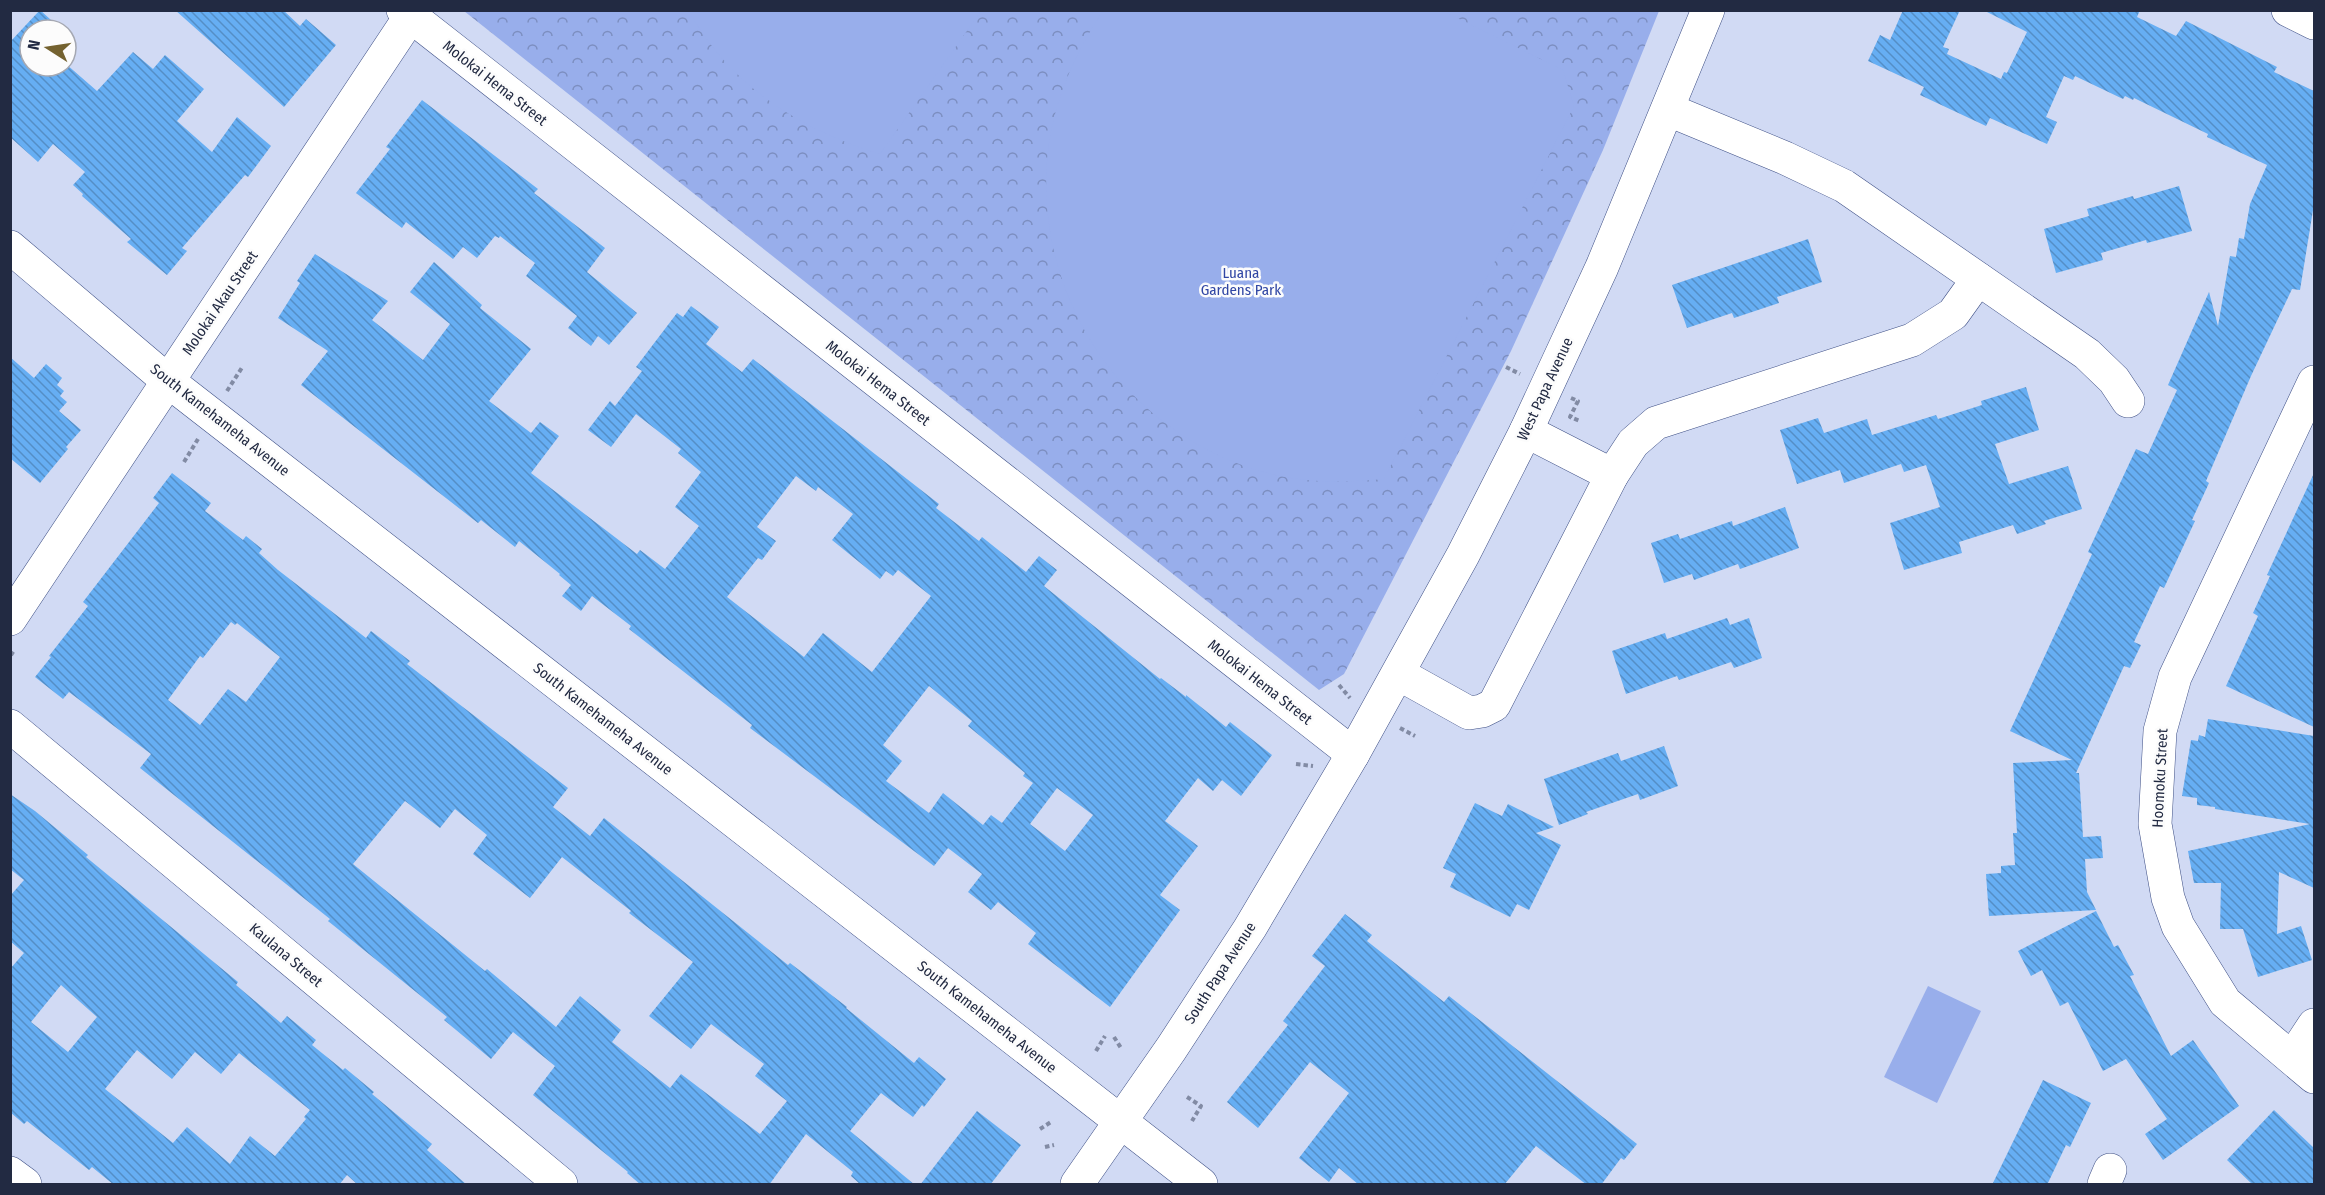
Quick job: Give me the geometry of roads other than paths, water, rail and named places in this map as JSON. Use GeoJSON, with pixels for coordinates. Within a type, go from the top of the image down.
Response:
{"type":"FeatureCollection","features":[{"type":"Feature","properties":{"kind":"street","name":"West Papa Avenue"},"geometry":{"type":"LineString","coordinates":[[1353,754],[1463,555],[1526,431],[1602,267],[1669,110],[1708,10]]}},
{"type":"Feature","properties":{"kind":"street"},"geometry":{"type":"LineString","coordinates":[[2288,10],[2314,22]]}},
{"type":"Feature","properties":{"kind":"street","name":"Molokai Akau Street"},"geometry":{"type":"LineString","coordinates":[[10,619],[168,381],[406,14]]}},
{"type":"Feature","properties":{"kind":"street","name":"Molokai Hema Street"},"geometry":{"type":"LineString","coordinates":[[406,14],[1353,754]]}},
{"type":"Feature","properties":{"kind":"street"},"geometry":{"type":"LineString","coordinates":[[1669,110],[1785,158],[1844,186],[2087,354],[2114,380],[2128,400]]}},
{"type":"Feature","properties":{"kind":"street","name":"South Kamehameha Avenue"},"geometry":{"type":"LineString","coordinates":[[10,247],[168,381],[1202,1185]]}},
{"type":"Feature","properties":{"kind":"street"},"geometry":{"type":"LineString","coordinates":[[1399,674],[1469,713],[1482,711],[1494,705],[1612,475],[1633,443],[1656,423],[1912,340],[1953,314],[1978,279]]}},
{"type":"Feature","properties":{"kind":"street","name":"Hoomoku Street"},"geometry":{"type":"LineString","coordinates":[[2304,1067],[2225,1002],[2178,926],[2168,898],[2154,824],[2160,731],[2175,677],[2314,382]]}},
{"type":"Feature","properties":{"kind":"street"},"geometry":{"type":"LineString","coordinates":[[1526,431],[1612,475]]}},
{"type":"Feature","properties":{"kind":"street","name":"Kaulana Street"},"geometry":{"type":"LineString","coordinates":[[10,726],[561,1185]]}},
{"type":"Feature","properties":{"kind":"street","name":"South Papa Avenue"},"geometry":{"type":"LineString","coordinates":[[1077,1185],[1171,1049],[1244,937],[1353,754]]}},
{"type":"Feature","properties":{"kind":"street"},"geometry":{"type":"LineString","coordinates":[[2304,1067],[2314,1025]]}},
{"type":"Feature","properties":{"kind":"street"},"geometry":{"type":"LineString","coordinates":[[10,1173],[25,1185]]}},
{"type":"Feature","properties":{"kind":"park label","name":"Luana Gardens Park"},"geometry":{"type":"Point","coordinates":[1241,282]}}]}
